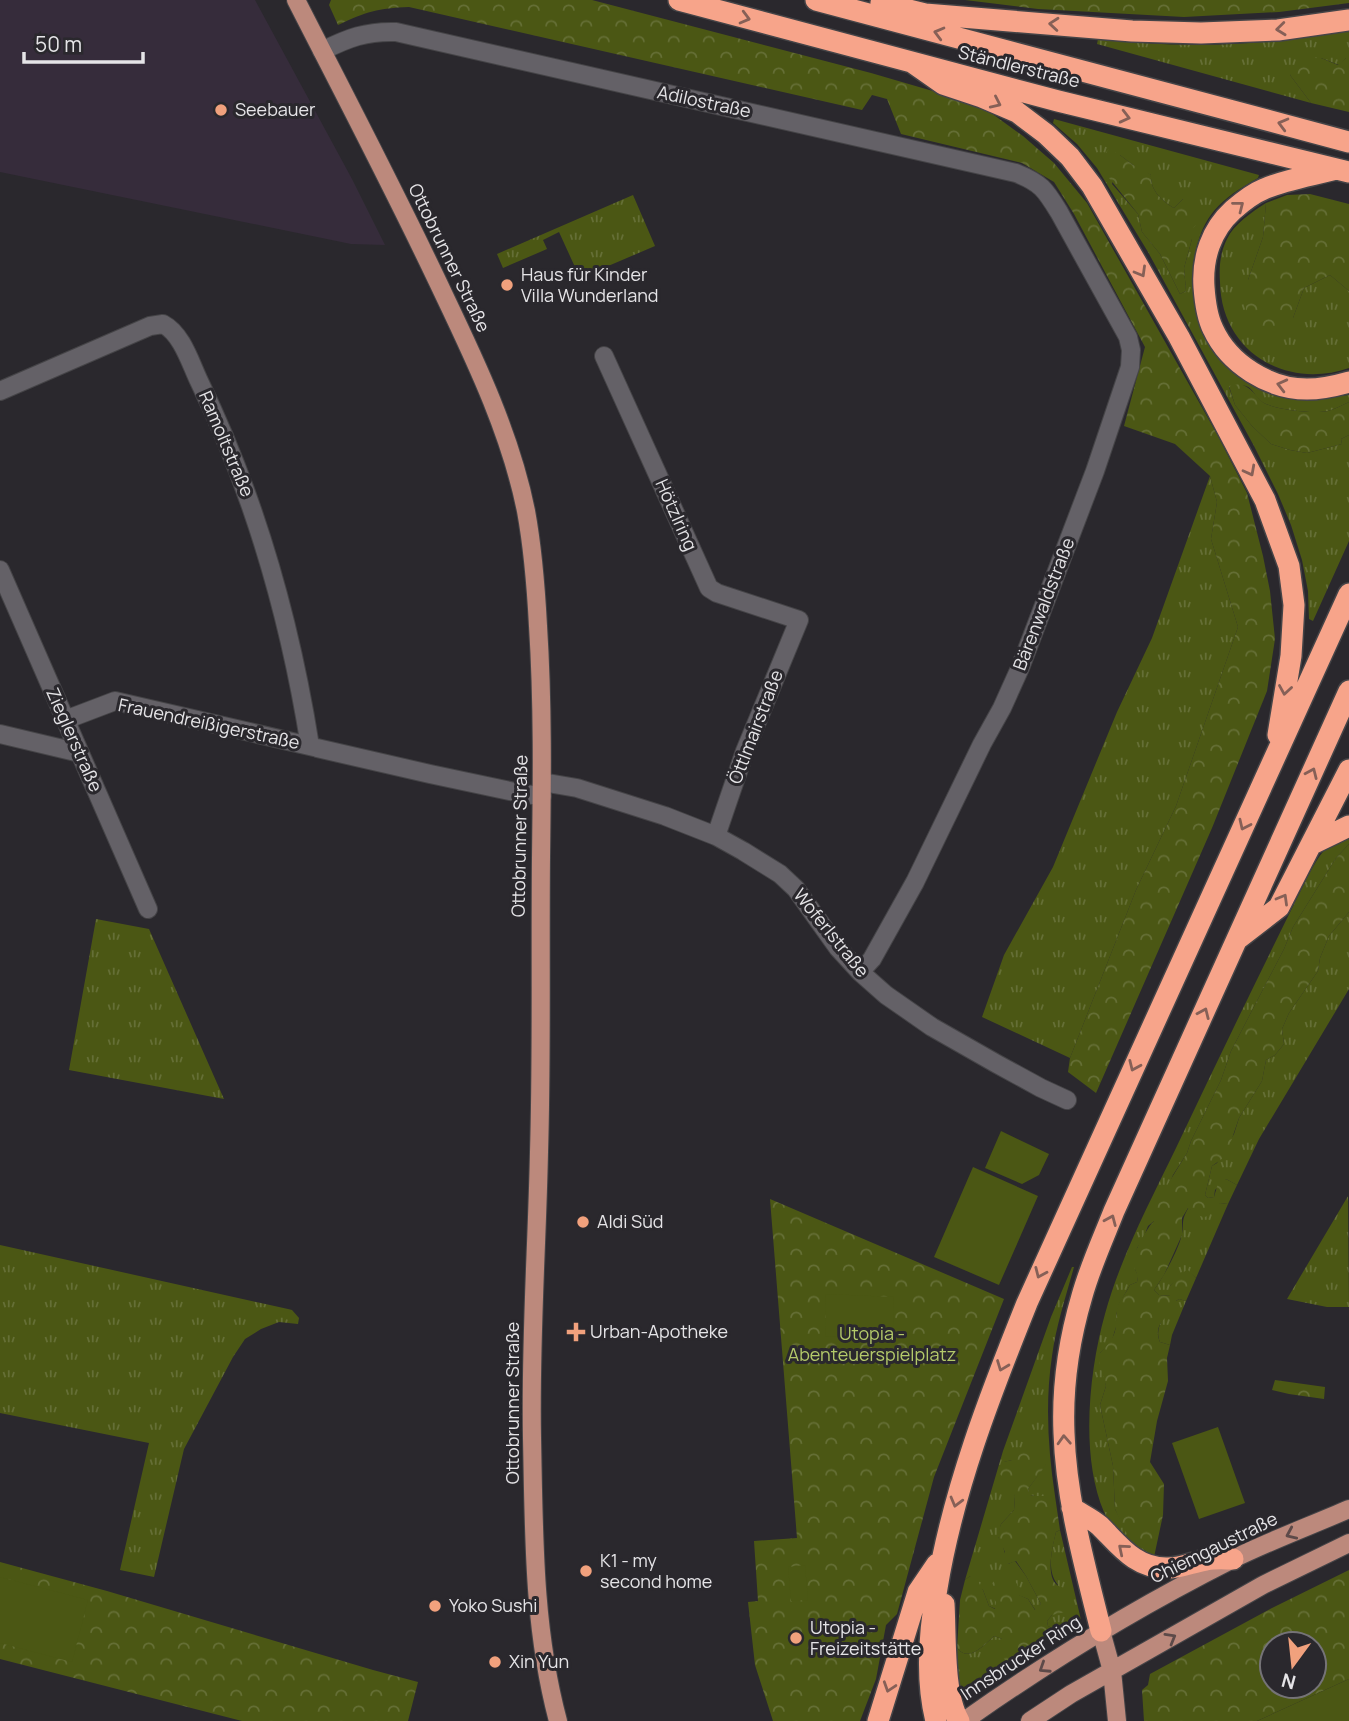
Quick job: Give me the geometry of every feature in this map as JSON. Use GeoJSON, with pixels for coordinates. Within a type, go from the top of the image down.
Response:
{"type":"FeatureCollection","features":[{"type":"Feature","properties":{"kind":"highway","name":"Ständlerstraße"},"geometry":{"type":"LineString","coordinates":[[679,0],[1072,104],[1343,170]]}},
{"type":"Feature","properties":{"kind":"highway","name":"Ständlerstraße"},"geometry":{"type":"LineString","coordinates":[[820,0],[1349,142]]}},
{"type":"Feature","properties":{"kind":"highway"},"geometry":{"type":"LineString","coordinates":[[871,0],[925,14],[1132,31],[1201,33],[1278,30],[1349,20]]}},
{"type":"Feature","properties":{"kind":"highway"},"geometry":{"type":"LineString","coordinates":[[914,63],[943,85],[1017,112],[1070,157],[1091,186],[1179,337],[1265,500],[1289,566],[1294,605],[1291,656],[1273,763]]}},
{"type":"Feature","properties":{"kind":"highway"},"geometry":{"type":"LineString","coordinates":[[1343,170],[1262,189],[1235,208],[1214,233],[1205,260],[1204,287],[1213,328],[1234,358],[1252,373],[1270,382],[1306,389],[1328,388],[1349,382]]}},
{"type":"Feature","properties":{"kind":"highway"},"geometry":{"type":"LineString","coordinates":[[936,1721],[929,1660],[933,1606],[942,1556],[958,1494],[994,1387],[1027,1303],[1349,594]]}},
{"type":"Feature","properties":{"kind":"highway"},"geometry":{"type":"LineString","coordinates":[[1101,1631],[1072,1508],[1064,1434],[1066,1372],[1082,1294],[1114,1211],[1349,691]]}},
{"type":"Feature","properties":{"kind":"highway"},"geometry":{"type":"LineString","coordinates":[[1238,939],[1279,907],[1349,769]]}},
{"type":"Feature","properties":{"kind":"highway"},"geometry":{"type":"LineString","coordinates":[[1312,844],[1349,826]]}},
{"type":"Feature","properties":{"kind":"highway"},"geometry":{"type":"LineString","coordinates":[[1072,1508],[1098,1524],[1126,1554],[1156,1568],[1187,1566],[1206,1560],[1234,1559]]}},
{"type":"Feature","properties":{"kind":"highway"},"geometry":{"type":"LineString","coordinates":[[878,1721],[918,1592],[942,1556]]}},
{"type":"Feature","properties":{"kind":"highway"},"geometry":{"type":"LineString","coordinates":[[942,1556],[948,1679],[952,1710],[962,1721]]}},
{"type":"Feature","properties":{"kind":"main road","name":"Ottobrunner Straße"},"geometry":{"type":"LineString","coordinates":[[296,0],[464,336],[515,464],[526,512],[537,595],[541,667],[542,789],[540,1139],[531,1385],[539,1623],[558,1721]]}},
{"type":"Feature","properties":{"kind":"main road","name":"Chiemgaustraße"},"geometry":{"type":"LineString","coordinates":[[1101,1631],[1234,1559],[1349,1508]]}},
{"type":"Feature","properties":{"kind":"main road"},"geometry":{"type":"LineString","coordinates":[[1030,1721],[1071,1694],[1263,1585],[1349,1543]]}},
{"type":"Feature","properties":{"kind":"main road"},"geometry":{"type":"LineString","coordinates":[[1101,1631],[1112,1671],[1117,1721]]}},
{"type":"Feature","properties":{"kind":"main road","name":"Innsbrucker Ring"},"geometry":{"type":"LineString","coordinates":[[962,1721],[1101,1631]]}},
{"type":"Feature","properties":{"kind":"street","name":"Adilostraße"},"geometry":{"type":"LineString","coordinates":[[322,51],[353,37],[377,31],[396,32],[991,167],[1035,180],[1047,193],[1065,224]]}},
{"type":"Feature","properties":{"kind":"street","name":"Bärenwaldstraße"},"geometry":{"type":"LineString","coordinates":[[860,972],[872,959],[915,882],[1002,708],[1096,471],[1130,367],[1131,350],[1128,337],[1065,224]]}},
{"type":"Feature","properties":{"kind":"street","name":"Ramoltstraße"},"geometry":{"type":"LineString","coordinates":[[0,391],[150,326],[163,324],[176,334],[207,398],[251,503],[292,647],[313,747]]}},
{"type":"Feature","properties":{"kind":"street","name":"Hötzlring"},"geometry":{"type":"LineString","coordinates":[[604,356],[709,588],[799,620]]}},
{"type":"Feature","properties":{"kind":"street","name":"Zieglerstraße"},"geometry":{"type":"LineString","coordinates":[[0,570],[148,909]]}},
{"type":"Feature","properties":{"kind":"street","name":"Öttlmairstraße"},"geometry":{"type":"LineString","coordinates":[[716,836],[745,751],[799,620]]}},
{"type":"Feature","properties":{"kind":"street","name":"Frauendreißigerstraße"},"geometry":{"type":"LineString","coordinates":[[65,720],[115,701],[430,774],[542,789]]}},
{"type":"Feature","properties":{"kind":"street"},"geometry":{"type":"LineString","coordinates":[[0,734],[80,753]]}},
{"type":"Feature","properties":{"kind":"street","name":"Woferlstraße"},"geometry":{"type":"LineString","coordinates":[[542,789],[577,788],[665,816],[716,836],[780,874],[796,889],[838,948],[886,995],[932,1027],[997,1065],[1067,1100]]}},
{"type":"Feature","properties":{"kind":"shaded area","name":"Seebauer"},"geometry":{"type":"Polygon","coordinates":[[[0,0],[255,0],[385,245],[351,244],[0,172],[0,0]]]}},
{"type":"Feature","properties":{"kind":"green space"},"geometry":{"type":"Polygon","coordinates":[[[331,0],[592,0],[871,73],[987,110],[1054,163],[1087,203],[1218,436],[1247,493],[1270,591],[1275,639],[1267,691],[1212,828],[1096,1093],[1068,1072],[1070,1058],[1136,890],[1176,806],[1238,627],[1211,539],[1217,502],[1210,476],[1175,444],[1124,426],[1145,347],[1054,182],[1022,163],[901,134],[887,99],[872,95],[862,110],[409,7],[372,12],[338,25],[329,5],[331,0]]]}},
{"type":"Feature","properties":{"kind":"green space"},"geometry":{"type":"Polygon","coordinates":[[[965,0],[1349,0],[1349,3],[1279,12],[1184,17],[1038,9],[965,0]]]}},
{"type":"Feature","properties":{"kind":"green space"},"geometry":{"type":"Polygon","coordinates":[[[1349,29],[1349,58],[1339,65],[1321,58],[1290,75],[1311,103],[1097,44],[1098,39],[1166,44],[1235,44],[1349,29]]]}},
{"type":"Feature","properties":{"kind":"green space"},"geometry":{"type":"Polygon","coordinates":[[[1304,56],[1321,58],[1338,65],[1349,58],[1349,112],[1311,103],[1290,75],[1304,56]]]}},
{"type":"Feature","properties":{"kind":"green space"},"geometry":{"type":"Polygon","coordinates":[[[1054,119],[1259,175],[1222,203],[1206,222],[1193,264],[1197,266],[1199,315],[1282,395],[1303,400],[1349,395],[1349,402],[1328,411],[1306,412],[1266,404],[1249,387],[1229,387],[1235,405],[1271,444],[1307,453],[1342,444],[1341,439],[1349,435],[1349,541],[1313,621],[1309,619],[1308,591],[1291,525],[1254,446],[1148,252],[1097,168],[1077,144],[1053,123],[1054,119]],[[1120,155],[1112,184],[1138,214],[1142,232],[1160,254],[1180,294],[1186,291],[1184,268],[1192,239],[1192,229],[1183,199],[1174,208],[1155,190],[1151,175],[1120,155]]]}},
{"type":"Feature","properties":{"kind":"green space"},"geometry":{"type":"Polygon","coordinates":[[[1109,149],[1151,175],[1152,186],[1165,202],[1174,208],[1183,199],[1201,204],[1202,219],[1192,229],[1184,268],[1186,291],[1180,294],[1160,254],[1142,232],[1138,214],[1101,168],[1102,157],[1109,149]]]}},
{"type":"Feature","properties":{"kind":"green space"},"geometry":{"type":"Polygon","coordinates":[[[1310,194],[1349,204],[1349,291],[1330,275],[1304,288],[1293,318],[1272,332],[1245,320],[1248,280],[1263,237],[1266,203],[1287,195],[1310,194]]]}},
{"type":"Feature","properties":{"kind":"green space"},"geometry":{"type":"Polygon","coordinates":[[[633,195],[655,246],[580,278],[559,232],[543,240],[547,249],[503,268],[497,254],[633,195]]]}},
{"type":"Feature","properties":{"kind":"green space"},"geometry":{"type":"Polygon","coordinates":[[[1266,203],[1263,237],[1248,280],[1293,318],[1304,288],[1330,275],[1349,291],[1349,368],[1302,374],[1280,369],[1261,359],[1244,345],[1232,328],[1223,306],[1220,282],[1223,250],[1234,228],[1266,203]]]}},
{"type":"Feature","properties":{"kind":"green space"},"geometry":{"type":"Polygon","coordinates":[[[1240,384],[1266,404],[1288,410],[1322,412],[1349,402],[1349,435],[1341,439],[1342,444],[1307,453],[1271,444],[1235,405],[1229,386],[1240,384]]]}},
{"type":"Feature","properties":{"kind":"green space"},"geometry":{"type":"Polygon","coordinates":[[[1210,476],[1217,502],[1211,539],[1238,627],[1176,806],[1136,890],[1070,1058],[982,1017],[1004,955],[1053,867],[1117,712],[1152,638],[1210,476]]]}},
{"type":"Feature","properties":{"kind":"green space"},"geometry":{"type":"Polygon","coordinates":[[[1349,833],[1349,844],[1336,858],[1293,927],[1231,1051],[1221,1080],[1187,1153],[1173,1175],[1154,1221],[1148,1226],[1137,1248],[1137,1282],[1130,1285],[1119,1304],[1111,1343],[1100,1353],[1106,1386],[1100,1405],[1113,1466],[1115,1509],[1130,1538],[1154,1557],[1139,1550],[1119,1533],[1104,1512],[1096,1490],[1090,1440],[1091,1387],[1105,1314],[1119,1271],[1137,1230],[1305,882],[1327,847],[1349,833]]]}},
{"type":"Feature","properties":{"kind":"green space"},"geometry":{"type":"Polygon","coordinates":[[[1349,844],[1349,912],[1329,936],[1318,971],[1289,1013],[1282,1029],[1284,1044],[1275,1055],[1266,1060],[1262,1081],[1239,1118],[1226,1156],[1212,1166],[1205,1195],[1208,1198],[1214,1197],[1218,1183],[1226,1179],[1237,1185],[1228,1204],[1220,1203],[1205,1217],[1188,1208],[1182,1218],[1182,1235],[1164,1275],[1154,1290],[1159,1295],[1170,1296],[1170,1286],[1185,1271],[1188,1270],[1196,1278],[1186,1301],[1176,1301],[1176,1309],[1164,1319],[1158,1331],[1160,1342],[1170,1345],[1167,1358],[1168,1381],[1150,1462],[1164,1484],[1163,1515],[1154,1557],[1130,1539],[1115,1509],[1113,1466],[1100,1405],[1106,1386],[1099,1361],[1100,1353],[1109,1343],[1116,1328],[1119,1302],[1130,1285],[1137,1282],[1134,1257],[1141,1240],[1154,1221],[1152,1212],[1187,1153],[1221,1080],[1231,1051],[1293,927],[1336,858],[1349,844]]]}},
{"type":"Feature","properties":{"kind":"green space"},"geometry":{"type":"Polygon","coordinates":[[[1349,912],[1349,989],[1259,1139],[1237,1185],[1226,1179],[1215,1190],[1214,1197],[1208,1198],[1205,1195],[1212,1166],[1217,1163],[1234,1134],[1239,1118],[1262,1081],[1266,1060],[1275,1055],[1284,1044],[1282,1029],[1289,1013],[1318,971],[1329,936],[1349,912]]]}},
{"type":"Feature","properties":{"kind":"green space"},"geometry":{"type":"Polygon","coordinates":[[[96,919],[149,929],[224,1099],[69,1070],[96,919]]]}},
{"type":"Feature","properties":{"kind":"green space"},"geometry":{"type":"Polygon","coordinates":[[[1001,1131],[1049,1154],[1039,1175],[1022,1184],[985,1168],[1001,1131]]]}},
{"type":"Feature","properties":{"kind":"green space"},"geometry":{"type":"Polygon","coordinates":[[[973,1167],[1038,1196],[999,1285],[934,1257],[973,1167]]]}},
{"type":"Feature","properties":{"kind":"green space"},"geometry":{"type":"Polygon","coordinates":[[[1348,1196],[1349,1307],[1327,1307],[1287,1299],[1348,1196]]]}},
{"type":"Feature","properties":{"kind":"green space","name":"Utopia - Abenteuerspielplatz"},"geometry":{"type":"Polygon","coordinates":[[[770,1199],[1004,1299],[934,1477],[897,1614],[886,1625],[876,1679],[860,1721],[773,1721],[755,1665],[748,1602],[758,1601],[754,1541],[797,1538],[770,1199]]]}},
{"type":"Feature","properties":{"kind":"green space"},"geometry":{"type":"Polygon","coordinates":[[[1220,1203],[1228,1204],[1196,1278],[1188,1271],[1170,1286],[1171,1296],[1159,1295],[1154,1290],[1178,1247],[1189,1207],[1191,1210],[1220,1203]]]}},
{"type":"Feature","properties":{"kind":"green space"},"geometry":{"type":"Polygon","coordinates":[[[0,1245],[288,1309],[299,1318],[298,1324],[279,1322],[261,1329],[245,1339],[233,1357],[184,1449],[154,1577],[120,1570],[149,1443],[0,1413],[0,1245]]]}},
{"type":"Feature","properties":{"kind":"green space"},"geometry":{"type":"Polygon","coordinates":[[[1072,1267],[1050,1374],[1049,1443],[1055,1496],[1029,1495],[1028,1489],[1046,1464],[1012,1460],[1004,1462],[1015,1496],[1014,1510],[1001,1524],[998,1537],[1008,1564],[1015,1561],[1041,1604],[1036,1611],[1028,1599],[1018,1595],[996,1602],[996,1609],[989,1606],[983,1590],[970,1576],[965,1580],[1003,1451],[1051,1317],[1072,1267]]]}},
{"type":"Feature","properties":{"kind":"green space"},"geometry":{"type":"Polygon","coordinates":[[[826,1294],[894,1297],[893,1339],[825,1336],[826,1294]]]}},
{"type":"Feature","properties":{"kind":"green space"},"geometry":{"type":"Polygon","coordinates":[[[1179,1299],[1186,1301],[1170,1345],[1160,1342],[1160,1325],[1179,1299]]]}},
{"type":"Feature","properties":{"kind":"green space"},"geometry":{"type":"Polygon","coordinates":[[[1275,1380],[1325,1387],[1324,1399],[1272,1390],[1275,1380]]]}},
{"type":"Feature","properties":{"kind":"green space"},"geometry":{"type":"Polygon","coordinates":[[[1218,1427],[1245,1503],[1199,1519],[1172,1443],[1218,1427]]]}},
{"type":"Feature","properties":{"kind":"green space"},"geometry":{"type":"Polygon","coordinates":[[[1028,1447],[1038,1448],[1045,1456],[1046,1465],[1028,1489],[1030,1495],[1055,1496],[1060,1530],[1056,1532],[1053,1544],[1051,1574],[1057,1585],[1068,1591],[1070,1605],[1065,1612],[1052,1615],[1047,1621],[1048,1626],[1059,1632],[1017,1661],[1005,1660],[1000,1653],[1002,1639],[994,1636],[981,1648],[966,1654],[957,1648],[960,1600],[965,1580],[970,1576],[976,1578],[989,1606],[995,1609],[996,1602],[990,1593],[991,1585],[999,1574],[1014,1580],[1019,1595],[1028,1599],[1035,1610],[1041,1604],[1016,1561],[1008,1564],[1003,1558],[1005,1552],[998,1537],[1001,1524],[1014,1510],[1015,1496],[1000,1474],[1003,1462],[1012,1460],[1028,1447]]]}},
{"type":"Feature","properties":{"kind":"green space"},"geometry":{"type":"Polygon","coordinates":[[[1060,1530],[1081,1620],[1059,1632],[1048,1626],[1047,1621],[1052,1615],[1058,1585],[1052,1573],[1051,1559],[1056,1532],[1060,1530]]]}},
{"type":"Feature","properties":{"kind":"green space"},"geometry":{"type":"Polygon","coordinates":[[[0,1562],[418,1682],[408,1721],[242,1721],[0,1659],[0,1562]]]}},
{"type":"Feature","properties":{"kind":"green space"},"geometry":{"type":"Polygon","coordinates":[[[805,1565],[808,1600],[791,1601],[788,1567],[805,1565]]]}},
{"type":"Feature","properties":{"kind":"green space"},"geometry":{"type":"Polygon","coordinates":[[[1349,1570],[1349,1679],[1328,1689],[1328,1630],[1258,1630],[1258,1700],[1303,1700],[1257,1721],[1144,1721],[1142,1690],[1148,1685],[1150,1674],[1349,1570]]]}},
{"type":"Feature","properties":{"kind":"green space"},"geometry":{"type":"Polygon","coordinates":[[[0,1577],[88,1600],[72,1662],[0,1643],[0,1577]]]}},
{"type":"Feature","properties":{"kind":"green space"},"geometry":{"type":"Polygon","coordinates":[[[994,1636],[1002,1639],[1005,1659],[1017,1661],[958,1702],[957,1648],[966,1654],[971,1653],[994,1636]]]}},
{"type":"Feature","properties":{"kind":"green space"},"geometry":{"type":"Polygon","coordinates":[[[1349,1679],[1349,1721],[1257,1721],[1303,1700],[1328,1700],[1328,1689],[1349,1679]]]}},
{"type":"Feature","properties":{"kind":"place","name":"Seebauer"},"geometry":{"type":"Point","coordinates":[221,110]}},
{"type":"Feature","properties":{"kind":"place","name":"Haus für Kinder Villa Wunderland"},"geometry":{"type":"Point","coordinates":[507,285]}},
{"type":"Feature","properties":{"kind":"place","name":"Aldi Süd"},"geometry":{"type":"Point","coordinates":[583,1222]}},
{"type":"Feature","properties":{"kind":"place","name":"Urban-Apotheke"},"geometry":{"type":"Point","coordinates":[576,1332]}},
{"type":"Feature","properties":{"kind":"place","name":"K1 - my second home"},"geometry":{"type":"Point","coordinates":[586,1571]}},
{"type":"Feature","properties":{"kind":"place","name":"Yoko Sushi"},"geometry":{"type":"Point","coordinates":[435,1606]}},
{"type":"Feature","properties":{"kind":"place","name":"Utopia - Freizeitstätte"},"geometry":{"type":"Point","coordinates":[796,1638]}},
{"type":"Feature","properties":{"kind":"place","name":"Xin Yun"},"geometry":{"type":"Point","coordinates":[495,1662]}}]}
